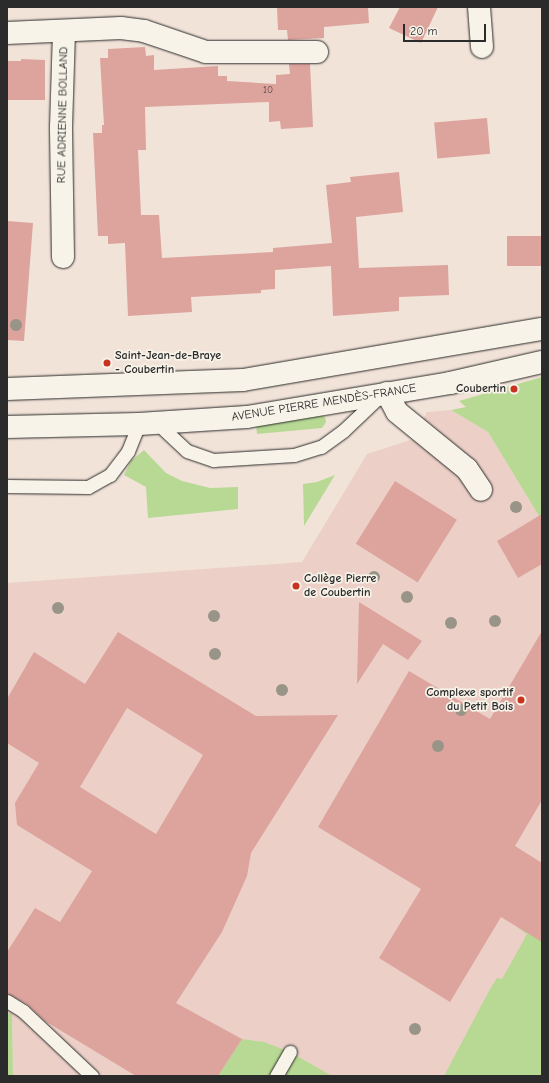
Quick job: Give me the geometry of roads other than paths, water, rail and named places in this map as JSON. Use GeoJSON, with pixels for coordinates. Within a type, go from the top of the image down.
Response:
{"type":"FeatureCollection","features":[{"type":"Feature","properties":{"kind":"street"},"geometry":{"type":"LineString","coordinates":[[479,7],[482,47]]}},
{"type":"Feature","properties":{"kind":"street"},"geometry":{"type":"LineString","coordinates":[[64,31],[121,28],[144,31],[206,52],[317,52]]}},
{"type":"Feature","properties":{"kind":"street","name":"RUE ADRIENNE BOLLAND"},"geometry":{"type":"LineString","coordinates":[[7,34],[64,31],[61,127],[63,257]]}},
{"type":"Feature","properties":{"kind":"street"},"geometry":{"type":"LineString","coordinates":[[7,389],[243,380],[542,329]]}},
{"type":"Feature","properties":{"kind":"street","name":"AVENUE PIERRE MENDÈS-FRANCE"},"geometry":{"type":"LineString","coordinates":[[7,428],[148,423],[247,417],[450,383],[542,362]]}},
{"type":"Feature","properties":{"kind":"street"},"geometry":{"type":"LineString","coordinates":[[384,394],[397,412],[467,469],[481,490]]}},
{"type":"Feature","properties":{"kind":"lane"},"geometry":{"type":"LineString","coordinates":[[7,486],[88,487],[110,475],[148,423],[186,451],[212,460],[294,455],[321,447],[343,431],[384,394]]}},
{"type":"Feature","properties":{"kind":"lane"},"geometry":{"type":"LineString","coordinates":[[7,1001],[23,1011],[92,1076]]}},
{"type":"Feature","properties":{"kind":"lane"},"geometry":{"type":"LineString","coordinates":[[276,1076],[290,1052]]}},
{"type":"Feature","properties":{"kind":"place","name":"Saint-Jean-de-Braye - Coubertin"},"geometry":{"type":"Point","coordinates":[107,363]}},
{"type":"Feature","properties":{"kind":"place","name":"Coubertin"},"geometry":{"type":"Point","coordinates":[514,389]}},
{"type":"Feature","properties":{"kind":"place","name":"Collège Pierre de Coubertin"},"geometry":{"type":"Point","coordinates":[296,586]}},
{"type":"Feature","properties":{"kind":"place","name":"Complexe sportif du Petit Bois"},"geometry":{"type":"Point","coordinates":[521,700]}}]}
